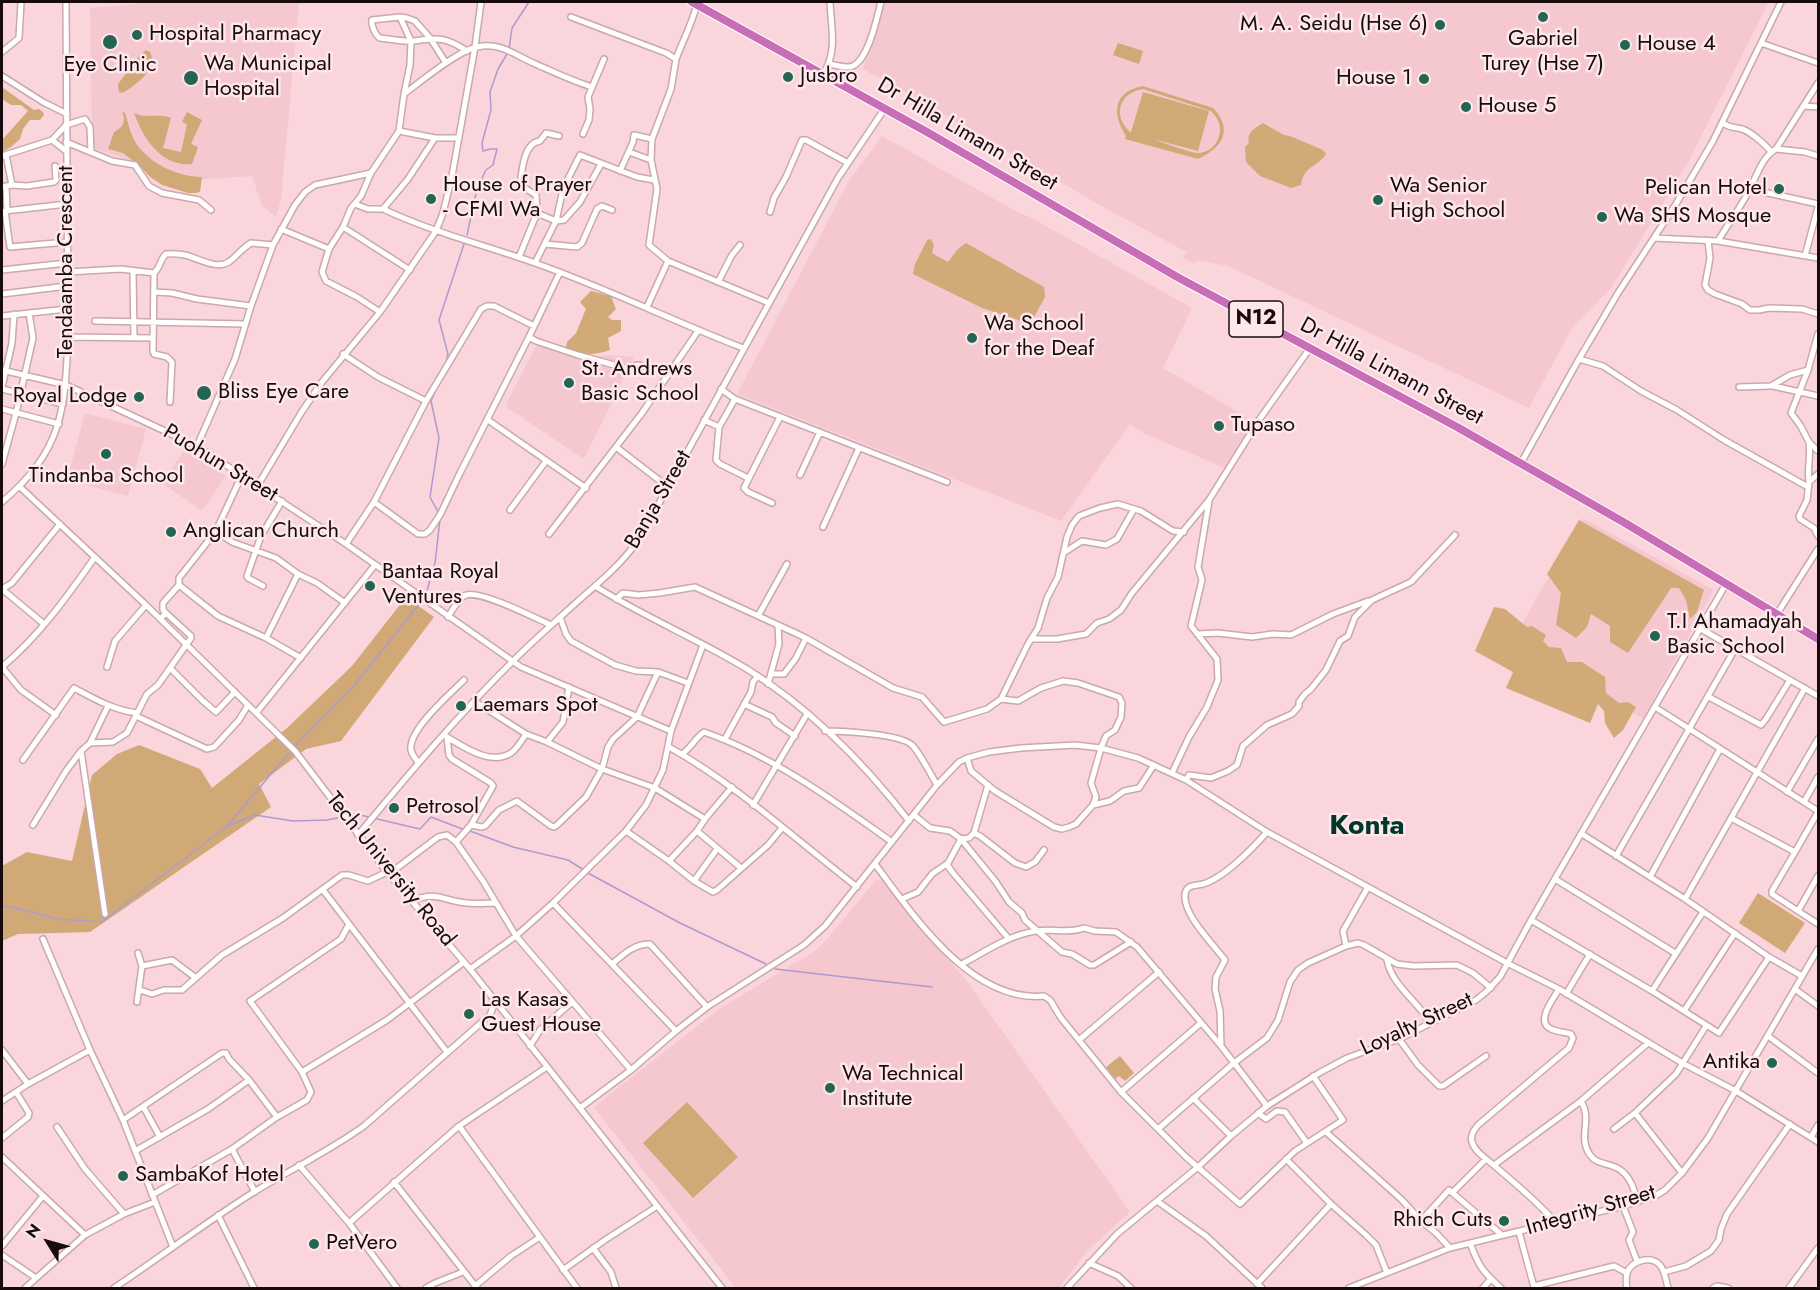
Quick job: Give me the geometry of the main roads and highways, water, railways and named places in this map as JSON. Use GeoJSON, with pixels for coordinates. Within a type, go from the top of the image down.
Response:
{"type":"FeatureCollection","features":[{"type":"Feature","properties":{"kind":"highway","name":"Dr Hilla Limann Street"},"geometry":{"type":"LineString","coordinates":[[695,3],[885,108],[1179,278],[1521,463],[1818,639]]}},
{"type":"Feature","properties":{"kind":"waterway"},"geometry":{"type":"LineString","coordinates":[[509,49],[512,28],[529,2]]}},
{"type":"Feature","properties":{"kind":"waterway"},"geometry":{"type":"LineString","coordinates":[[467,235],[477,189],[486,170],[493,165],[497,149],[483,151],[482,143],[491,110],[490,92],[498,69],[507,54]]}},
{"type":"Feature","properties":{"kind":"waterway"},"geometry":{"type":"LineString","coordinates":[[446,363],[448,354],[439,320],[464,244]]}},
{"type":"Feature","properties":{"kind":"waterway"},"geometry":{"type":"LineString","coordinates":[[436,390],[431,401],[439,438],[430,497],[438,512]]}},
{"type":"Feature","properties":{"kind":"waterway"},"geometry":{"type":"LineString","coordinates":[[426,594],[435,563],[440,519]]}},
{"type":"Feature","properties":{"kind":"waterway"},"geometry":{"type":"LineString","coordinates":[[296,745],[352,688],[420,603]]}},
{"type":"Feature","properties":{"kind":"waterway"},"geometry":{"type":"LineString","coordinates":[[2,906],[58,919],[102,922],[226,827],[289,753]]}},
{"type":"Feature","properties":{"kind":"waterway"},"geometry":{"type":"LineString","coordinates":[[347,816],[356,814],[420,829],[431,817],[465,830]]}},
{"type":"Feature","properties":{"kind":"waterway"},"geometry":{"type":"LineString","coordinates":[[226,827],[255,815],[293,821],[342,817]]}},
{"type":"Feature","properties":{"kind":"waterway"},"geometry":{"type":"LineString","coordinates":[[470,831],[513,847],[568,860],[584,870]]}},
{"type":"Feature","properties":{"kind":"waterway"},"geometry":{"type":"LineString","coordinates":[[588,873],[680,923],[766,964]]}},
{"type":"Feature","properties":{"kind":"waterway"},"geometry":{"type":"LineString","coordinates":[[775,969],[932,987]]}},
{"type":"Feature","properties":{"kind":"place","name":"Gabriel Turey (Hse 7)"},"geometry":{"type":"Point","coordinates":[1543,17]}},
{"type":"Feature","properties":{"kind":"place","name":"M. A. Seidu (Hse 6)"},"geometry":{"type":"Point","coordinates":[1440,25]}},
{"type":"Feature","properties":{"kind":"place","name":"Hospital Pharmacy"},"geometry":{"type":"Point","coordinates":[137,35]}},
{"type":"Feature","properties":{"kind":"place","name":"Eye Clinic"},"geometry":{"type":"Point","coordinates":[110,42]}},
{"type":"Feature","properties":{"kind":"place","name":"House 4"},"geometry":{"type":"Point","coordinates":[1625,45]}},
{"type":"Feature","properties":{"kind":"place","name":"Jusbro"},"geometry":{"type":"Point","coordinates":[788,77]}},
{"type":"Feature","properties":{"kind":"place","name":"Wa Municipal Hospital"},"geometry":{"type":"Point","coordinates":[191,78]}},
{"type":"Feature","properties":{"kind":"place","name":"House 1"},"geometry":{"type":"Point","coordinates":[1424,79]}},
{"type":"Feature","properties":{"kind":"place","name":"House 5"},"geometry":{"type":"Point","coordinates":[1466,107]}},
{"type":"Feature","properties":{"kind":"place","name":"Pelican Hotel"},"geometry":{"type":"Point","coordinates":[1779,189]}},
{"type":"Feature","properties":{"kind":"place","name":"House of Prayer - CFMI Wa"},"geometry":{"type":"Point","coordinates":[431,199]}},
{"type":"Feature","properties":{"kind":"place","name":"Wa Senior High School"},"geometry":{"type":"Point","coordinates":[1378,200]}},
{"type":"Feature","properties":{"kind":"place","name":"Wa SHS Mosque"},"geometry":{"type":"Point","coordinates":[1602,217]}},
{"type":"Feature","properties":{"kind":"place","name":"Wa School for the Deaf"},"geometry":{"type":"Point","coordinates":[972,338]}},
{"type":"Feature","properties":{"kind":"place","name":"St. Andrews Basic School"},"geometry":{"type":"Point","coordinates":[569,383]}},
{"type":"Feature","properties":{"kind":"place","name":"Bliss Eye Care"},"geometry":{"type":"Point","coordinates":[204,393]}},
{"type":"Feature","properties":{"kind":"place","name":"Royal Lodge"},"geometry":{"type":"Point","coordinates":[139,397]}},
{"type":"Feature","properties":{"kind":"place","name":"Tupaso"},"geometry":{"type":"Point","coordinates":[1219,426]}},
{"type":"Feature","properties":{"kind":"place","name":"Tindanba School"},"geometry":{"type":"Point","coordinates":[106,454]}},
{"type":"Feature","properties":{"kind":"place","name":"Anglican Church"},"geometry":{"type":"Point","coordinates":[171,532]}},
{"type":"Feature","properties":{"kind":"place","name":"Bantaa Royal Ventures"},"geometry":{"type":"Point","coordinates":[370,586]}},
{"type":"Feature","properties":{"kind":"place","name":"T.I Ahamadyah Basic School"},"geometry":{"type":"Point","coordinates":[1655,636]}},
{"type":"Feature","properties":{"kind":"place","name":"Laemars Spot"},"geometry":{"type":"Point","coordinates":[461,706]}},
{"type":"Feature","properties":{"kind":"place","name":"Petrosol"},"geometry":{"type":"Point","coordinates":[394,808]}},
{"type":"Feature","properties":{"kind":"place","name":"Las Kasas Guest House"},"geometry":{"type":"Point","coordinates":[469,1014]}},
{"type":"Feature","properties":{"kind":"place","name":"Antika"},"geometry":{"type":"Point","coordinates":[1772,1063]}},
{"type":"Feature","properties":{"kind":"place","name":"Wa Technical Institute"},"geometry":{"type":"Point","coordinates":[830,1088]}},
{"type":"Feature","properties":{"kind":"place","name":"SambaKof Hotel"},"geometry":{"type":"Point","coordinates":[123,1176]}},
{"type":"Feature","properties":{"kind":"place","name":"Rhich Cuts"},"geometry":{"type":"Point","coordinates":[1504,1221]}},
{"type":"Feature","properties":{"kind":"place","name":"PetVero"},"geometry":{"type":"Point","coordinates":[314,1244]}},
{"type":"Feature","properties":{"kind":"district","name":"Konta"},"geometry":{"type":"Point","coordinates":[1367,827]}}]}
